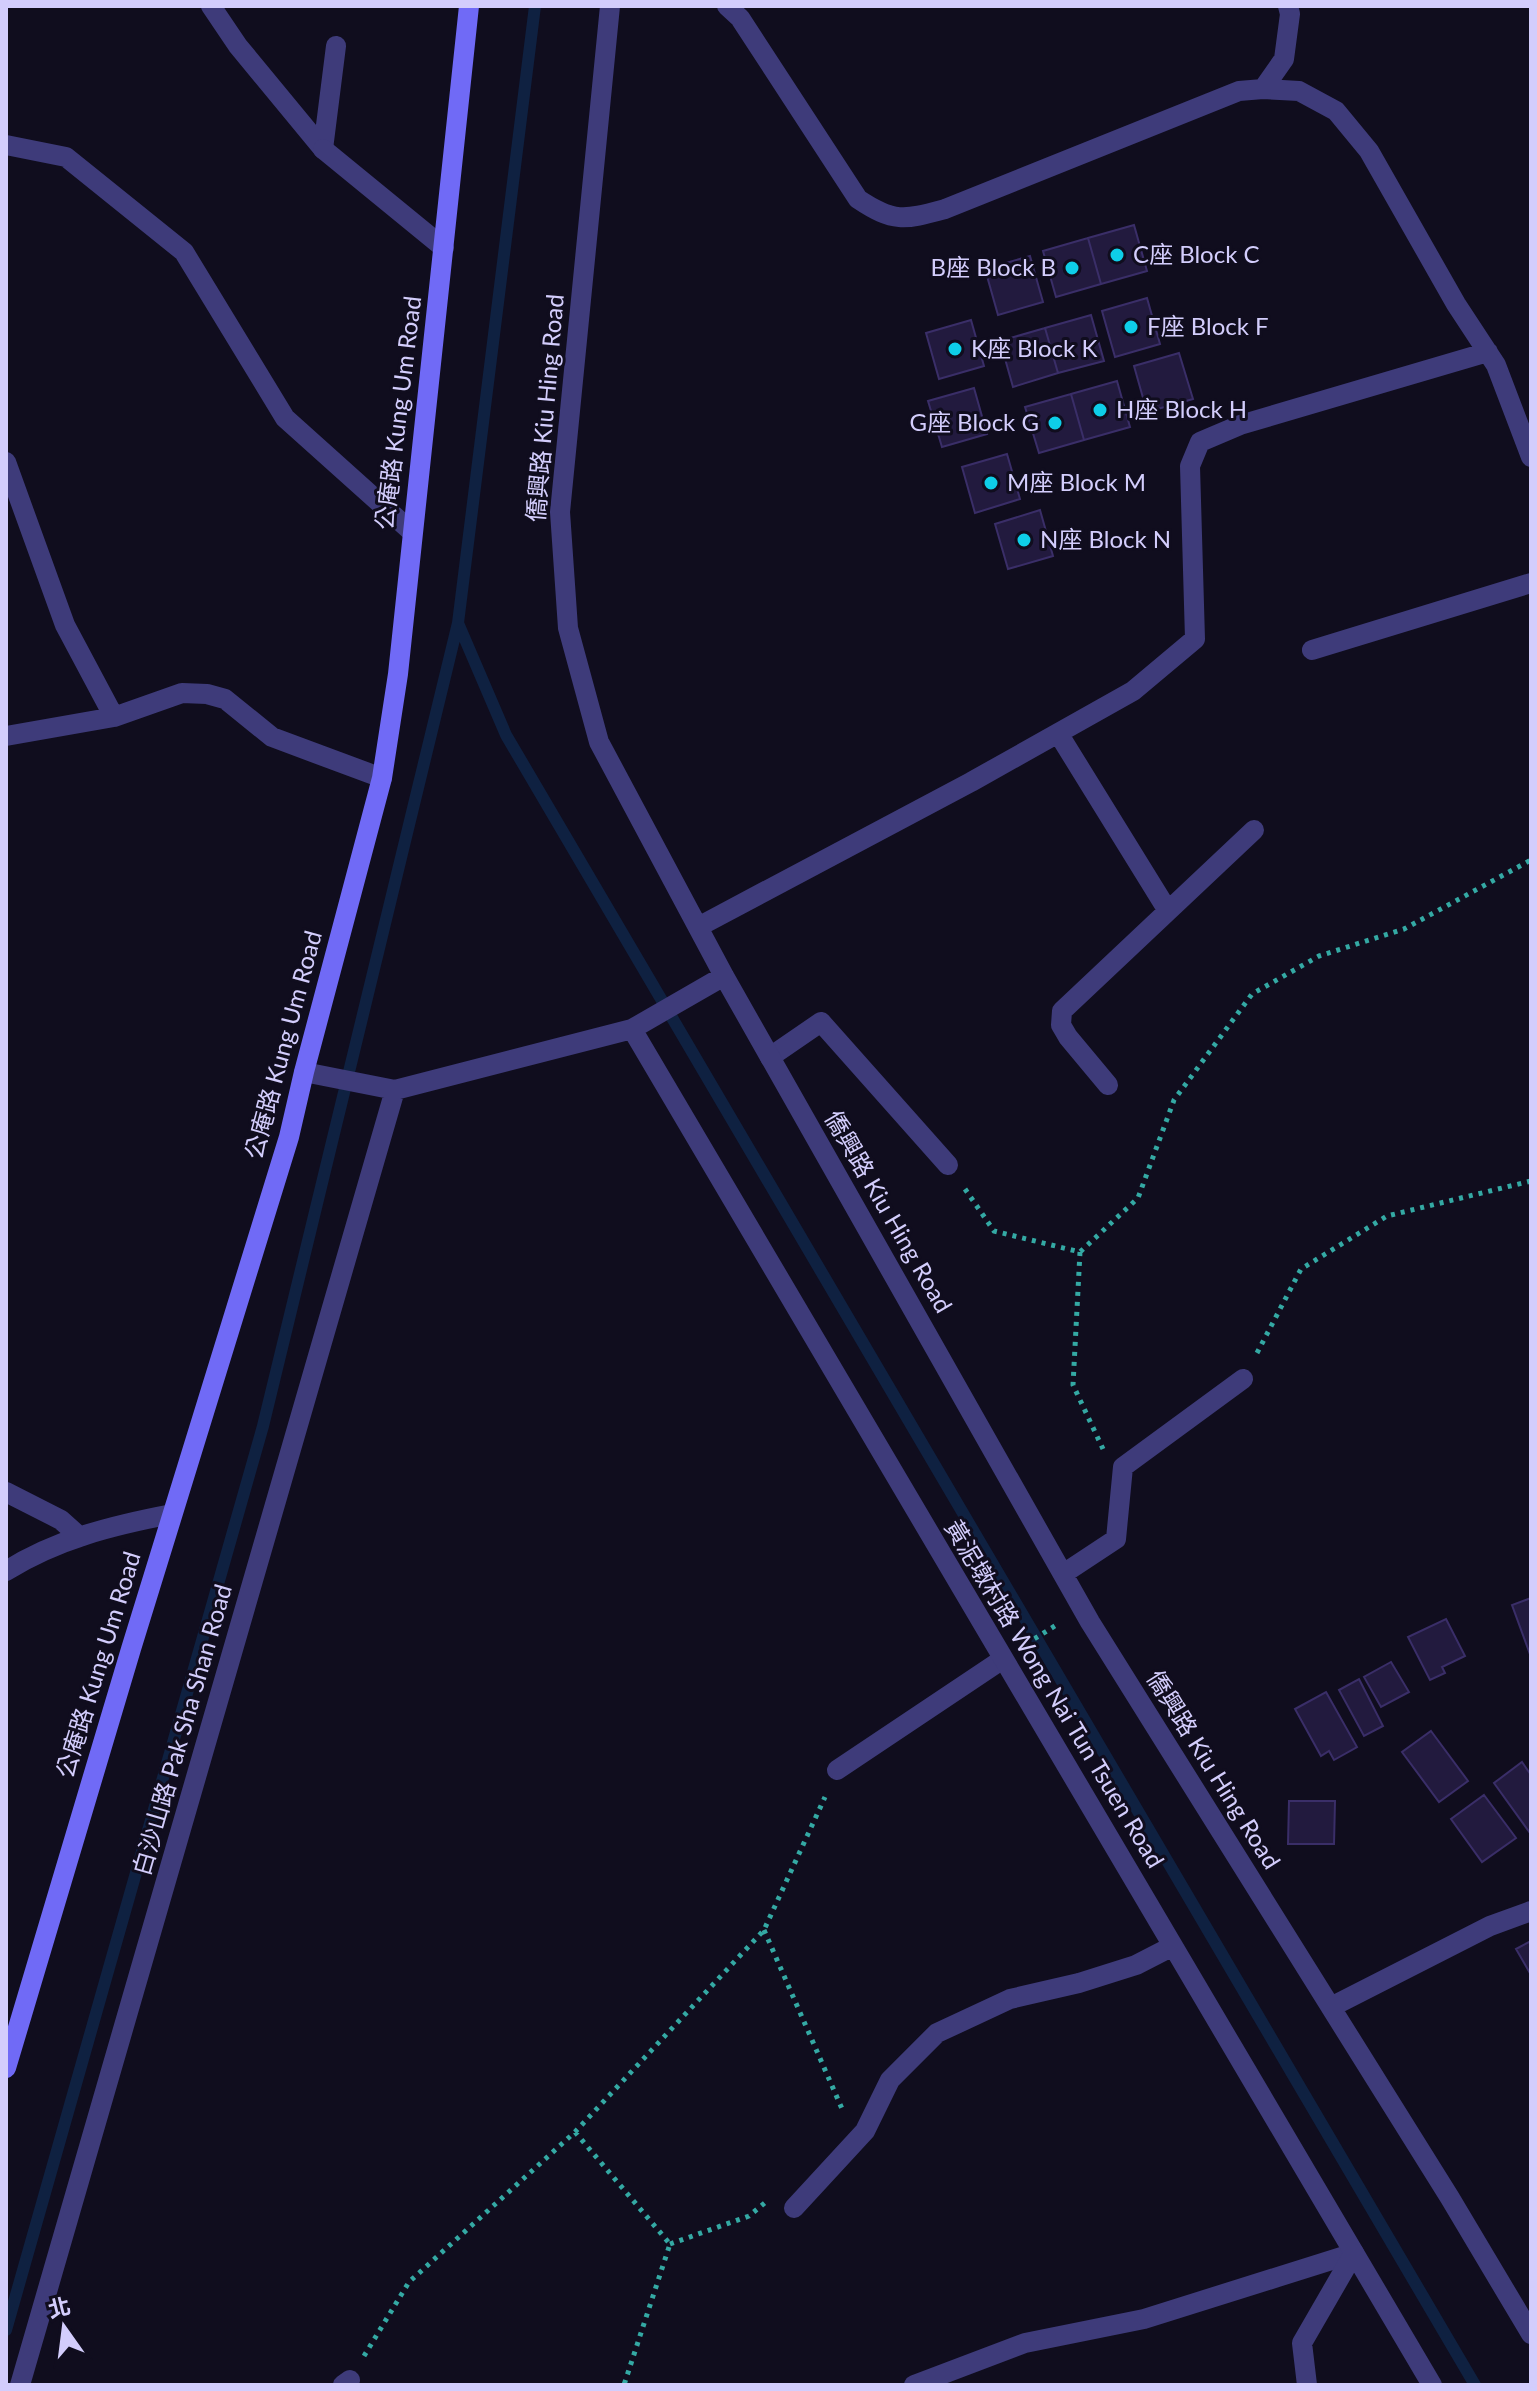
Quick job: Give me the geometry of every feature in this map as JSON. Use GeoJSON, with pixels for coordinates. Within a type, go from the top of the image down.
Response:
{"type":"FeatureCollection","features":[{"type":"Feature","properties":{"kind":"street"},"geometry":{"type":"LineString","coordinates":[[211,6],[238,46],[323,149],[444,248]]}},
{"type":"Feature","properties":{"kind":"street","name":"公庵路 Kung Um Road"},"geometry":{"type":"LineString","coordinates":[[6,2068],[289,1137],[382,778],[398,674],[469,6]]}},
{"type":"Feature","properties":{"kind":"street","name":"僑興路 Kiu Hing Road"},"geometry":{"type":"LineString","coordinates":[[610,6],[560,512],[568,628],[599,742],[724,976],[1090,1622],[1531,2334]]}},
{"type":"Feature","properties":{"kind":"street"},"geometry":{"type":"LineString","coordinates":[[728,6],[740,18],[858,199],[881,215],[909,219],[945,209],[1239,91],[1299,91],[1336,111],[1369,151],[1456,304],[1496,365],[1531,457]]}},
{"type":"Feature","properties":{"kind":"street"},"geometry":{"type":"LineString","coordinates":[[1263,89],[1284,59],[1290,14],[1288,6]]}},
{"type":"Feature","properties":{"kind":"street"},"geometry":{"type":"LineString","coordinates":[[323,149],[336,46]]}},
{"type":"Feature","properties":{"kind":"street"},"geometry":{"type":"LineString","coordinates":[[6,145],[66,157],[184,252],[285,418],[411,531]]}},
{"type":"Feature","properties":{"kind":"street"},"geometry":{"type":"LineString","coordinates":[[698,927],[1133,691],[1195,639],[1190,466],[1200,442],[1240,425],[1488,352]]}},
{"type":"Feature","properties":{"kind":"street"},"geometry":{"type":"LineString","coordinates":[[6,462],[65,625],[114,717]]}},
{"type":"Feature","properties":{"kind":"street"},"geometry":{"type":"LineString","coordinates":[[1312,650],[1531,583]]}},
{"type":"Feature","properties":{"kind":"street"},"geometry":{"type":"LineString","coordinates":[[6,736],[114,717],[182,693],[207,694],[225,699],[272,737],[382,778]]}},
{"type":"Feature","properties":{"kind":"street"},"geometry":{"type":"LineString","coordinates":[[1058,733],[1168,911]]}},
{"type":"Feature","properties":{"kind":"street"},"geometry":{"type":"LineString","coordinates":[[1108,1085],[1068,1037],[1061,1025],[1062,1011],[1254,830]]}},
{"type":"Feature","properties":{"kind":"street"},"geometry":{"type":"LineString","coordinates":[[304,1072],[395,1090],[632,1029],[724,976]]}},
{"type":"Feature","properties":{"kind":"street"},"geometry":{"type":"LineString","coordinates":[[770,1057],[821,1022],[948,1165]]}},
{"type":"Feature","properties":{"kind":"street","name":"黃泥墩村路 Wong Nai Tun Tsuen Road"},"geometry":{"type":"LineString","coordinates":[[632,1029],[1432,2385]]}},
{"type":"Feature","properties":{"kind":"street","name":"白沙山路 Pak Sha Shan Road"},"geometry":{"type":"LineString","coordinates":[[20,2385],[395,1090]]}},
{"type":"Feature","properties":{"kind":"street"},"geometry":{"type":"LineString","coordinates":[[1063,1574],[1116,1539],[1123,1467],[1243,1379]]}},
{"type":"Feature","properties":{"kind":"street"},"geometry":{"type":"LineString","coordinates":[[6,1492],[61,1520],[80,1537]]}},
{"type":"Feature","properties":{"kind":"street"},"geometry":{"type":"LineString","coordinates":[[6,1571],[98,1529],[172,1514]]}},
{"type":"Feature","properties":{"kind":"street"},"geometry":{"type":"LineString","coordinates":[[837,1770],[1003,1659]]}},
{"type":"Feature","properties":{"kind":"street"},"geometry":{"type":"LineString","coordinates":[[1331,2007],[1490,1926],[1531,1911]]}},
{"type":"Feature","properties":{"kind":"street"},"geometry":{"type":"LineString","coordinates":[[794,2208],[865,2131],[890,2080],[937,2033],[1010,1999],[1079,1983],[1136,1965],[1173,1946]]}},
{"type":"Feature","properties":{"kind":"street"},"geometry":{"type":"LineString","coordinates":[[914,2385],[1025,2343],[1144,2319],[1354,2253]]}},
{"type":"Feature","properties":{"kind":"street"},"geometry":{"type":"LineString","coordinates":[[1307,2385],[1302,2343],[1354,2253]]}},
{"type":"Feature","properties":{"kind":"path"},"geometry":{"type":"LineString","coordinates":[[1105,1453],[1073,1385],[1080,1252],[1138,1198],[1174,1100],[1252,994],[1319,956],[1404,929],[1531,860]]}},
{"type":"Feature","properties":{"kind":"path"},"geometry":{"type":"LineString","coordinates":[[948,1165],[994,1231],[1080,1252]]}},
{"type":"Feature","properties":{"kind":"path"},"geometry":{"type":"LineString","coordinates":[[1243,1379],[1301,1269],[1387,1216],[1531,1181]]}},
{"type":"Feature","properties":{"kind":"path"},"geometry":{"type":"LineString","coordinates":[[1022,1647],[1056,1625]]}},
{"type":"Feature","properties":{"kind":"path"},"geometry":{"type":"LineString","coordinates":[[346,2382],[409,2282],[575,2132],[764,1930],[837,1770]]}},
{"type":"Feature","properties":{"kind":"path"},"geometry":{"type":"LineString","coordinates":[[764,1930],[845,2116]]}},
{"type":"Feature","properties":{"kind":"path"},"geometry":{"type":"LineString","coordinates":[[575,2132],[670,2244],[624,2385]]}},
{"type":"Feature","properties":{"kind":"building","name":"C座 Block C"},"geometry":{"type":"Polygon","coordinates":[[[1134,225],[1147,271],[1101,284],[1088,238],[1134,225]]]}},
{"type":"Feature","properties":{"kind":"building","name":"B座 Block B"},"geometry":{"type":"Polygon","coordinates":[[[1088,238],[1101,284],[1056,297],[1043,251],[1088,238]]]}},
{"type":"Feature","properties":{"kind":"building"},"geometry":{"type":"Polygon","coordinates":[[[1030,256],[1043,302],[998,315],[985,269],[1030,256]]]}},
{"type":"Feature","properties":{"kind":"building","name":"F座 Block F"},"geometry":{"type":"Polygon","coordinates":[[[1147,298],[1160,344],[1115,357],[1102,311],[1147,298]]]}},
{"type":"Feature","properties":{"kind":"building"},"geometry":{"type":"Polygon","coordinates":[[[1091,315],[1104,361],[1058,373],[1045,328],[1091,315]]]}},
{"type":"Feature","properties":{"kind":"building","name":"K座 Block K"},"geometry":{"type":"Polygon","coordinates":[[[971,320],[984,366],[939,379],[926,333],[971,320]]]}},
{"type":"Feature","properties":{"kind":"building"},"geometry":{"type":"Polygon","coordinates":[[[1045,328],[1058,373],[1013,387],[1000,341],[1045,328]]]}},
{"type":"Feature","properties":{"kind":"building"},"geometry":{"type":"Polygon","coordinates":[[[1179,353],[1193,399],[1147,412],[1134,366],[1179,353]]]}},
{"type":"Feature","properties":{"kind":"building","name":"H座 Block H"},"geometry":{"type":"Polygon","coordinates":[[[1117,381],[1130,427],[1084,440],[1071,394],[1117,381]]]}},
{"type":"Feature","properties":{"kind":"building"},"geometry":{"type":"Polygon","coordinates":[[[974,388],[987,434],[942,447],[928,401],[974,388]]]}},
{"type":"Feature","properties":{"kind":"building","name":"G座 Block G"},"geometry":{"type":"Polygon","coordinates":[[[1071,394],[1084,440],[1039,453],[1025,407],[1071,394]]]}},
{"type":"Feature","properties":{"kind":"building","name":"M座 Block M"},"geometry":{"type":"Polygon","coordinates":[[[1007,454],[1020,499],[975,513],[962,467],[1007,454]]]}},
{"type":"Feature","properties":{"kind":"building","name":"N座 Block N"},"geometry":{"type":"Polygon","coordinates":[[[1040,510],[1053,556],[1008,569],[995,524],[1040,510]]]}},
{"type":"Feature","properties":{"kind":"building"},"geometry":{"type":"Polygon","coordinates":[[[1531,1598],[1531,1657],[1512,1605],[1531,1598]]]}},
{"type":"Feature","properties":{"kind":"building"},"geometry":{"type":"Polygon","coordinates":[[[1446,1619],[1465,1656],[1442,1667],[1445,1673],[1430,1680],[1408,1637],[1446,1619]]]}},
{"type":"Feature","properties":{"kind":"building"},"geometry":{"type":"Polygon","coordinates":[[[1391,1662],[1409,1692],[1381,1707],[1364,1677],[1391,1662]]]}},
{"type":"Feature","properties":{"kind":"building"},"geometry":{"type":"Polygon","coordinates":[[[1359,1679],[1383,1726],[1364,1736],[1339,1690],[1359,1679]]]}},
{"type":"Feature","properties":{"kind":"building"},"geometry":{"type":"Polygon","coordinates":[[[1326,1692],[1357,1747],[1334,1760],[1329,1751],[1321,1756],[1295,1709],[1326,1692]]]}},
{"type":"Feature","properties":{"kind":"building"},"geometry":{"type":"Polygon","coordinates":[[[1431,1731],[1468,1781],[1439,1802],[1402,1752],[1431,1731]]]}},
{"type":"Feature","properties":{"kind":"building"},"geometry":{"type":"Polygon","coordinates":[[[1522,1762],[1531,1775],[1530,1833],[1494,1783],[1522,1762]]]}},
{"type":"Feature","properties":{"kind":"building"},"geometry":{"type":"Polygon","coordinates":[[[1484,1795],[1516,1838],[1482,1862],[1451,1819],[1484,1795]]]}},
{"type":"Feature","properties":{"kind":"building"},"geometry":{"type":"Polygon","coordinates":[[[1289,1801],[1335,1801],[1334,1844],[1288,1844],[1289,1801]]]}},
{"type":"Feature","properties":{"kind":"building"},"geometry":{"type":"Polygon","coordinates":[[[1531,1941],[1531,1975],[1516,1949],[1531,1941]]]}},
{"type":"Feature","properties":{"kind":"waterway"},"geometry":{"type":"LineString","coordinates":[[6,2330],[263,1426],[458,623],[535,6]]}},
{"type":"Feature","properties":{"kind":"waterway"},"geometry":{"type":"LineString","coordinates":[[458,623],[506,735],[1475,2385]]}},
{"type":"Feature","properties":{"kind":"place","name":"C座 Block C"},"geometry":{"type":"Point","coordinates":[1117,255]}},
{"type":"Feature","properties":{"kind":"place","name":"B座 Block B"},"geometry":{"type":"Point","coordinates":[1072,268]}},
{"type":"Feature","properties":{"kind":"place","name":"F座 Block F"},"geometry":{"type":"Point","coordinates":[1131,327]}},
{"type":"Feature","properties":{"kind":"place","name":"K座 Block K"},"geometry":{"type":"Point","coordinates":[955,349]}},
{"type":"Feature","properties":{"kind":"place","name":"H座 Block H"},"geometry":{"type":"Point","coordinates":[1100,410]}},
{"type":"Feature","properties":{"kind":"place","name":"G座 Block G"},"geometry":{"type":"Point","coordinates":[1055,423]}},
{"type":"Feature","properties":{"kind":"place","name":"M座 Block M"},"geometry":{"type":"Point","coordinates":[991,483]}},
{"type":"Feature","properties":{"kind":"place","name":"N座 Block N"},"geometry":{"type":"Point","coordinates":[1024,540]}}]}
